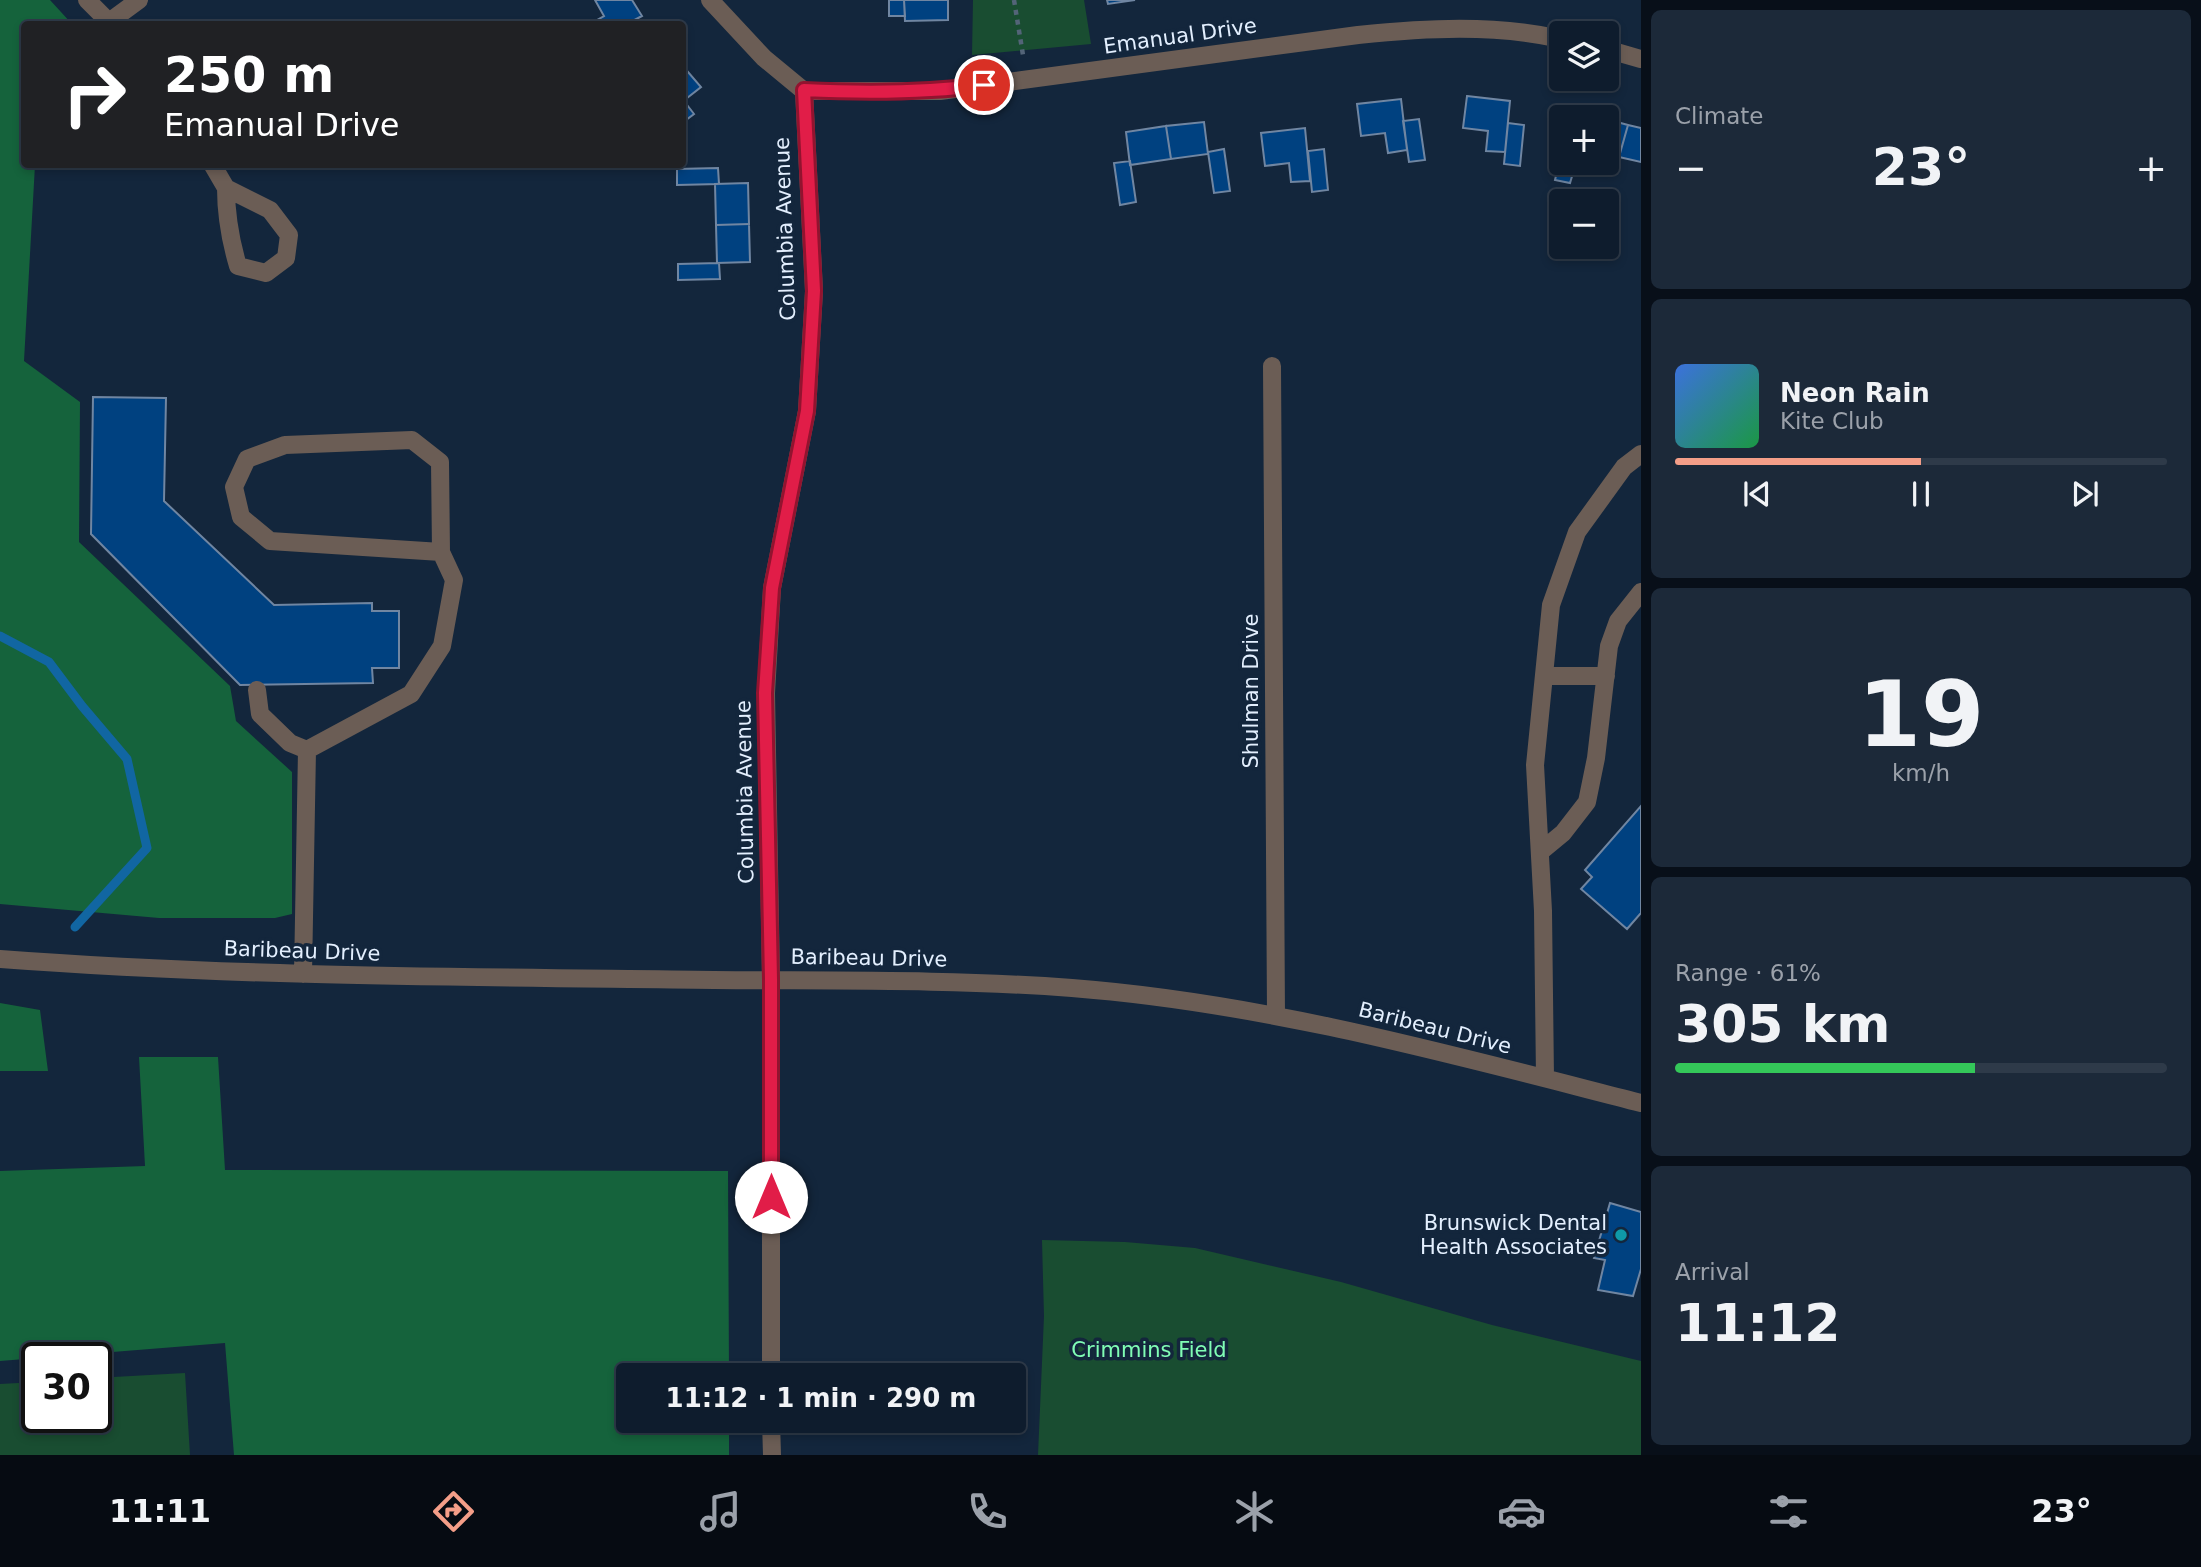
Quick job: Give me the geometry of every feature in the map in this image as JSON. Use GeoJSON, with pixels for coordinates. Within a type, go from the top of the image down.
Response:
{"type":"FeatureCollection","features":[{"type":"Feature","properties":{"kind":"street"},"geometry":{"type":"LineString","coordinates":[[87,0],[108,21]]}},
{"type":"Feature","properties":{"kind":"street"},"geometry":{"type":"LineString","coordinates":[[113,21],[139,0]]}},
{"type":"Feature","properties":{"kind":"street"},"geometry":{"type":"LineString","coordinates":[[710,0],[757,52],[804,90]]}},
{"type":"Feature","properties":{"kind":"street","name":"Emanual Drive"},"geometry":{"type":"LineString","coordinates":[[804,90],[940,91],[1428,28],[1499,29],[1549,37]]}},
{"type":"Feature","properties":{"kind":"street"},"geometry":{"type":"LineString","coordinates":[[1619,53],[1641,60]]}},
{"type":"Feature","properties":{"kind":"street","name":"Columbia Avenue"},"geometry":{"type":"LineString","coordinates":[[771,1363],[771,979],[765,693],[772,588],[807,411],[814,291],[804,90]]}},
{"type":"Feature","properties":{"kind":"street"},"geometry":{"type":"LineString","coordinates":[[214,168],[226,188],[226,217],[238,266],[266,273],[286,258],[289,235],[270,209],[226,188]]}},
{"type":"Feature","properties":{"kind":"street","name":"Shulman Drive"},"geometry":{"type":"LineString","coordinates":[[1272,366],[1276,1015]]}},
{"type":"Feature","properties":{"kind":"street"},"geometry":{"type":"LineString","coordinates":[[307,750],[411,694],[442,646],[454,580],[441,552],[440,462],[412,440],[285,445],[247,459],[234,487],[241,517],[270,541],[441,552]]}},
{"type":"Feature","properties":{"kind":"street"},"geometry":{"type":"LineString","coordinates":[[1545,1078],[1540,852],[1535,765],[1551,605],[1577,532],[1624,467],[1641,454]]}},
{"type":"Feature","properties":{"kind":"street"},"geometry":{"type":"LineString","coordinates":[[1540,852],[1563,833],[1587,802],[1596,758],[1609,646],[1618,621],[1641,592]]}},
{"type":"Feature","properties":{"kind":"street"},"geometry":{"type":"LineString","coordinates":[[1544,676],[1606,676]]}},
{"type":"Feature","properties":{"kind":"street"},"geometry":{"type":"LineString","coordinates":[[257,690],[260,714],[290,743],[307,750]]}},
{"type":"Feature","properties":{"kind":"street"},"geometry":{"type":"LineString","coordinates":[[303,975],[307,750]]}},
{"type":"Feature","properties":{"kind":"street","name":"Baribeau Drive"},"geometry":{"type":"LineString","coordinates":[[0,959],[85,966],[303,975],[909,980],[1073,988],[1214,1004],[1329,1025],[1641,1103]]}},
{"type":"Feature","properties":{"kind":"street"},"geometry":{"type":"LineString","coordinates":[[771,1433],[772,1455]]}},
{"type":"Feature","properties":{"kind":"path"},"geometry":{"type":"LineString","coordinates":[[1014,0],[1023,55]]}},
{"type":"Feature","properties":{"kind":"green space"},"geometry":{"type":"Polygon","coordinates":[[[0,0],[50,0],[69,21],[21,21],[21,168],[35,168],[24,361],[80,402],[79,542],[230,686],[236,721],[292,772],[292,914],[275,918],[159,918],[0,904],[0,0]]]}},
{"type":"Feature","properties":{"kind":"green space"},"geometry":{"type":"Polygon","coordinates":[[[973,0],[1084,0],[1091,44],[972,55],[973,0]]]}},
{"type":"Feature","properties":{"kind":"green space"},"geometry":{"type":"Polygon","coordinates":[[[0,1003],[40,1010],[48,1071],[0,1071],[0,1003]]]}},
{"type":"Feature","properties":{"kind":"green space"},"geometry":{"type":"Polygon","coordinates":[[[139,1057],[218,1057],[225,1170],[728,1171],[729,1363],[616,1363],[616,1433],[729,1433],[729,1455],[234,1455],[225,1343],[112,1352],[112,1342],[21,1342],[21,1359],[0,1361],[0,1171],[145,1166],[139,1057]]]}},
{"type":"Feature","properties":{"kind":"green space","name":"Crimmins Field"},"geometry":{"type":"Polygon","coordinates":[[[1042,1240],[1125,1242],[1195,1248],[1341,1282],[1492,1325],[1641,1361],[1641,1455],[1038,1455],[1044,1316],[1042,1240]]]}},
{"type":"Feature","properties":{"kind":"green space"},"geometry":{"type":"Polygon","coordinates":[[[185,1373],[190,1455],[0,1455],[0,1384],[21,1383],[21,1433],[112,1433],[112,1377],[185,1373]]]}},
{"type":"Feature","properties":{"kind":"building"},"geometry":{"type":"Polygon","coordinates":[[[595,0],[632,0],[642,16],[633,21],[595,21],[604,16],[595,0]]]}},
{"type":"Feature","properties":{"kind":"building"},"geometry":{"type":"Polygon","coordinates":[[[889,0],[904,0],[905,16],[889,16],[889,0]]]}},
{"type":"Feature","properties":{"kind":"building"},"geometry":{"type":"Polygon","coordinates":[[[904,0],[948,0],[948,20],[905,21],[904,0]]]}},
{"type":"Feature","properties":{"kind":"building"},"geometry":{"type":"Polygon","coordinates":[[[1107,0],[1135,0],[1108,4],[1107,0]]]}},
{"type":"Feature","properties":{"kind":"building"},"geometry":{"type":"Polygon","coordinates":[[[686,70],[701,87],[686,99],[686,70]]]}},
{"type":"Feature","properties":{"kind":"building"},"geometry":{"type":"Polygon","coordinates":[[[1467,96],[1510,101],[1505,152],[1486,151],[1488,131],[1463,128],[1467,96]]]}},
{"type":"Feature","properties":{"kind":"building"},"geometry":{"type":"Polygon","coordinates":[[[1401,99],[1407,150],[1388,153],[1385,133],[1361,136],[1357,104],[1401,99]]]}},
{"type":"Feature","properties":{"kind":"building"},"geometry":{"type":"Polygon","coordinates":[[[686,104],[694,114],[686,120],[686,104]]]}},
{"type":"Feature","properties":{"kind":"building"},"geometry":{"type":"Polygon","coordinates":[[[1419,119],[1425,160],[1409,162],[1403,121],[1419,119]]]}},
{"type":"Feature","properties":{"kind":"building"},"geometry":{"type":"Polygon","coordinates":[[[1204,122],[1208,154],[1171,159],[1166,126],[1204,122]]]}},
{"type":"Feature","properties":{"kind":"building"},"geometry":{"type":"Polygon","coordinates":[[[1508,123],[1524,125],[1520,166],[1504,164],[1508,123]]]}},
{"type":"Feature","properties":{"kind":"building"},"geometry":{"type":"Polygon","coordinates":[[[1619,123],[1628,125],[1619,157],[1619,123]]]}},
{"type":"Feature","properties":{"kind":"building"},"geometry":{"type":"Polygon","coordinates":[[[1628,125],[1641,128],[1641,162],[1619,157],[1628,125]]]}},
{"type":"Feature","properties":{"kind":"building"},"geometry":{"type":"Polygon","coordinates":[[[1166,126],[1171,159],[1130,165],[1126,132],[1166,126]]]}},
{"type":"Feature","properties":{"kind":"building"},"geometry":{"type":"Polygon","coordinates":[[[1305,128],[1310,181],[1291,182],[1289,163],[1265,166],[1261,133],[1305,128]]]}},
{"type":"Feature","properties":{"kind":"building"},"geometry":{"type":"Polygon","coordinates":[[[1224,149],[1230,191],[1214,193],[1208,152],[1224,149]]]}},
{"type":"Feature","properties":{"kind":"building"},"geometry":{"type":"Polygon","coordinates":[[[1324,149],[1328,190],[1312,192],[1308,151],[1324,149]]]}},
{"type":"Feature","properties":{"kind":"building"},"geometry":{"type":"Polygon","coordinates":[[[1130,161],[1136,202],[1120,205],[1114,163],[1130,161]]]}},
{"type":"Feature","properties":{"kind":"building"},"geometry":{"type":"Polygon","coordinates":[[[718,168],[719,184],[677,185],[677,169],[718,168]]]}},
{"type":"Feature","properties":{"kind":"building"},"geometry":{"type":"Polygon","coordinates":[[[1556,175],[1572,175],[1570,183],[1555,180],[1556,175]]]}},
{"type":"Feature","properties":{"kind":"building"},"geometry":{"type":"Polygon","coordinates":[[[748,183],[749,224],[716,225],[715,184],[748,183]]]}},
{"type":"Feature","properties":{"kind":"building"},"geometry":{"type":"Polygon","coordinates":[[[749,224],[750,262],[717,263],[716,225],[749,224]]]}},
{"type":"Feature","properties":{"kind":"building"},"geometry":{"type":"Polygon","coordinates":[[[719,263],[720,279],[678,280],[678,264],[719,263]]]}},
{"type":"Feature","properties":{"kind":"building"},"geometry":{"type":"Polygon","coordinates":[[[93,397],[166,398],[164,501],[274,605],[372,603],[372,611],[399,611],[399,668],[372,668],[373,683],[240,685],[91,534],[93,397]]]}},
{"type":"Feature","properties":{"kind":"building"},"geometry":{"type":"Polygon","coordinates":[[[1641,806],[1641,913],[1627,929],[1581,889],[1592,877],[1585,870],[1641,806]]]}},
{"type":"Feature","properties":{"kind":"building","name":"Brunswick Dental Health Associates"},"geometry":{"type":"Polygon","coordinates":[[[1610,1203],[1641,1212],[1641,1269],[1633,1296],[1598,1290],[1605,1260],[1594,1258],[1610,1203]]]}},
{"type":"Feature","properties":{"kind":"waterway"},"geometry":{"type":"LineString","coordinates":[[0,636],[49,662],[127,759],[147,848],[75,927]]}},
{"type":"Feature","properties":{"kind":"place","name":"Brunswick Dental Health Associates"},"geometry":{"type":"Point","coordinates":[1621,1235]}},
{"type":"Feature","properties":{"kind":"route"},"geometry":{"type":"LineString","coordinates":[[771,1197],[771,979],[765,693],[772,588],[807,411],[814,291],[804,90],[909,92],[984,85]]}}]}
